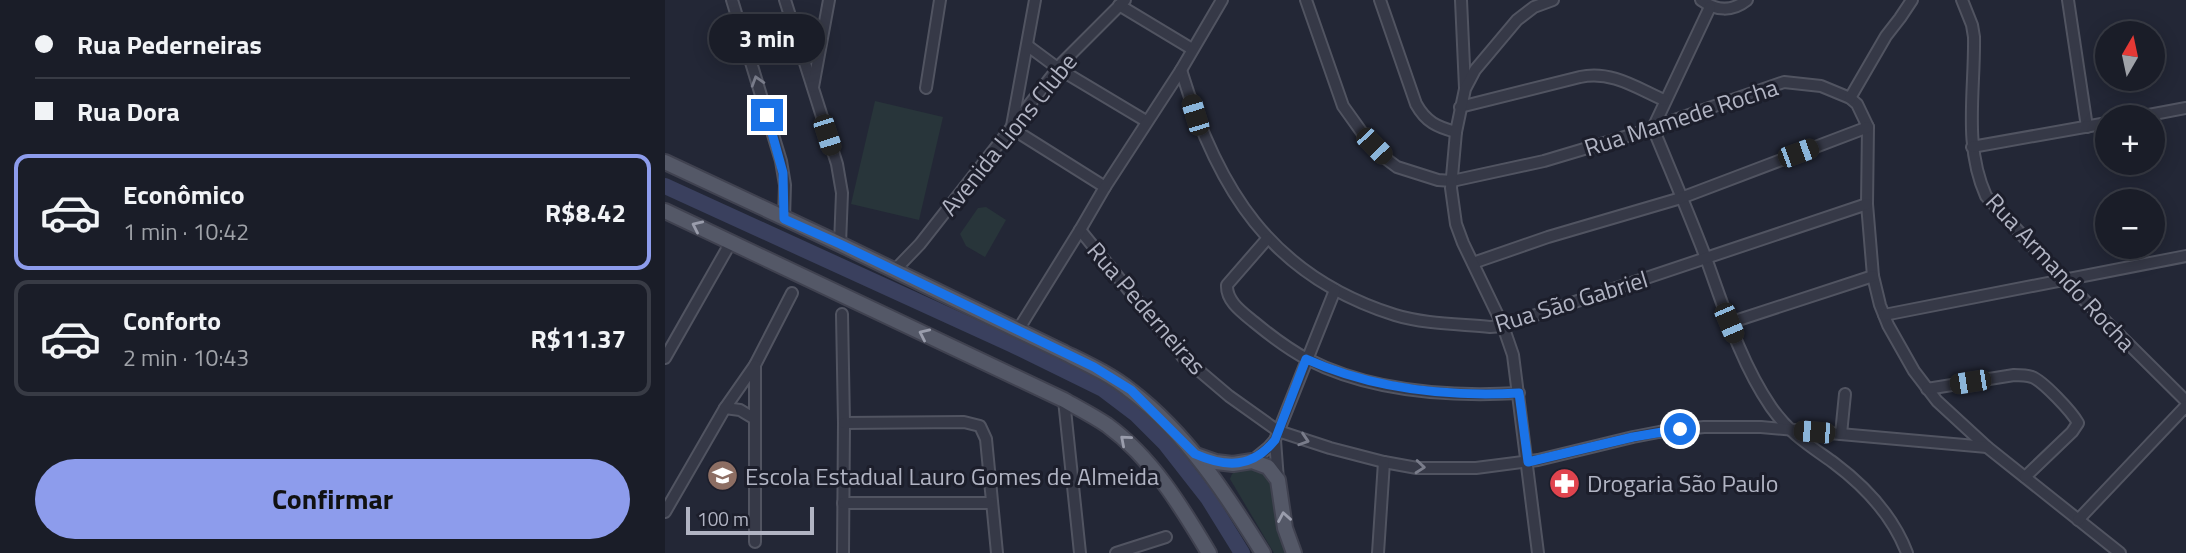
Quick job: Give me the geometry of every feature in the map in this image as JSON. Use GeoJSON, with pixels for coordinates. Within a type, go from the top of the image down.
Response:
{"type":"FeatureCollection","features":[{"type":"Feature","properties":{"kind":"main road"},"geometry":{"type":"LineString","coordinates":[[665,162],[1094,367],[1131,390],[1195,454],[1229,498],[1263,553]]}},
{"type":"Feature","properties":{"kind":"main road"},"geometry":{"type":"LineString","coordinates":[[665,211],[1064,400],[1106,425],[1131,445],[1154,470],[1185,512],[1209,553]]}},
{"type":"Feature","properties":{"kind":"main road"},"geometry":{"type":"LineString","coordinates":[[1195,454],[1216,462],[1233,464],[1252,461],[1268,467],[1278,480],[1285,528],[1294,553]]}},
{"type":"Feature","properties":{"kind":"main road"},"geometry":{"type":"LineString","coordinates":[[1229,498],[1225,480],[1233,464]]}},
{"type":"Feature","properties":{"kind":"street"},"geometry":{"type":"LineString","coordinates":[[733,0],[781,161],[785,185],[784,219]]}},
{"type":"Feature","properties":{"kind":"street"},"geometry":{"type":"LineString","coordinates":[[785,0],[840,181],[840,244]]}},
{"type":"Feature","properties":{"kind":"street"},"geometry":{"type":"LineString","coordinates":[[813,90],[829,0]]}},
{"type":"Feature","properties":{"kind":"street"},"geometry":{"type":"LineString","coordinates":[[926,88],[940,0]]}},
{"type":"Feature","properties":{"kind":"street"},"geometry":{"type":"LineString","coordinates":[[1035,0],[1011,128],[1105,187]]}},
{"type":"Feature","properties":{"kind":"street"},"geometry":{"type":"LineString","coordinates":[[1018,330],[1222,0]]}},
{"type":"Feature","properties":{"kind":"street","name":"Rua Mamede Rocha"},"geometry":{"type":"LineString","coordinates":[[1306,0],[1343,106],[1363,134],[1397,167],[1439,180],[1452,181],[1544,161],[1653,128],[1784,82],[1821,86],[1850,97]]}},
{"type":"Feature","properties":{"kind":"street"},"geometry":{"type":"LineString","coordinates":[[1380,0],[1421,113],[1434,126],[1456,132]]}},
{"type":"Feature","properties":{"kind":"street"},"geometry":{"type":"LineString","coordinates":[[1461,0],[1465,89]]}},
{"type":"Feature","properties":{"kind":"street"},"geometry":{"type":"LineString","coordinates":[[1538,553],[1513,355],[1503,326],[1463,243],[1452,201],[1452,181],[1460,107],[1465,89],[1475,70],[1502,35],[1534,4],[1553,0]]}},
{"type":"Feature","properties":{"kind":"street"},"geometry":{"type":"LineString","coordinates":[[1747,0],[1731,9],[1720,9],[1706,3],[1653,128],[1729,323],[1757,385],[1788,430],[1836,465],[1869,494],[1888,516],[1907,553]]}},
{"type":"Feature","properties":{"kind":"street"},"geometry":{"type":"LineString","coordinates":[[1912,0],[1886,36],[1850,97],[1857,104],[1868,127],[1867,204],[1873,276],[1884,315],[1927,389],[1987,447],[2120,553]]}},
{"type":"Feature","properties":{"kind":"street","name":"Rua Armando Rocha"},"geometry":{"type":"LineString","coordinates":[[1962,0],[1974,37],[1972,147],[1979,181],[1986,196],[2186,404]]}},
{"type":"Feature","properties":{"kind":"street"},"geometry":{"type":"LineString","coordinates":[[2068,0],[2087,127]]}},
{"type":"Feature","properties":{"kind":"street"},"geometry":{"type":"LineString","coordinates":[[1122,2],[1192,49]]}},
{"type":"Feature","properties":{"kind":"street","name":"Avenida Lions Clube"},"geometry":{"type":"LineString","coordinates":[[894,271],[920,244],[1059,69],[1122,2]]}},
{"type":"Feature","properties":{"kind":"street"},"geometry":{"type":"LineString","coordinates":[[1028,46],[1059,69],[1146,121]]}},
{"type":"Feature","properties":{"kind":"street","name":"Rua São Gabriel"},"geometry":{"type":"LineString","coordinates":[[1181,70],[1195,115],[1215,159],[1247,214],[1267,239],[1290,260],[1335,290],[1406,317],[1490,327],[1503,326],[1867,204]]}},
{"type":"Feature","properties":{"kind":"street"},"geometry":{"type":"LineString","coordinates":[[1460,107],[1600,74],[1617,78],[1664,100]]}},
{"type":"Feature","properties":{"kind":"street"},"geometry":{"type":"LineString","coordinates":[[2165,112],[2186,108]]}},
{"type":"Feature","properties":{"kind":"street"},"geometry":{"type":"LineString","coordinates":[[1972,147],[2095,125]]}},
{"type":"Feature","properties":{"kind":"street"},"geometry":{"type":"LineString","coordinates":[[1473,263],[1548,237],[1681,198],[1868,127]]}},
{"type":"Feature","properties":{"kind":"street","name":"Rua Pederneiras"},"geometry":{"type":"LineString","coordinates":[[1080,230],[1183,356],[1277,436],[1384,462],[1417,468],[1476,468],[1528,462],[1633,437],[1680,429],[1761,427],[1987,447]]}},
{"type":"Feature","properties":{"kind":"street"},"geometry":{"type":"LineString","coordinates":[[1267,239],[1227,285],[1226,292],[1248,317],[1306,359],[1367,382],[1410,389],[1482,395],[1519,393]]}},
{"type":"Feature","properties":{"kind":"street"},"geometry":{"type":"LineString","coordinates":[[665,358],[731,242]]}},
{"type":"Feature","properties":{"kind":"street"},"geometry":{"type":"LineString","coordinates":[[1884,315],[2186,256]]}},
{"type":"Feature","properties":{"kind":"street"},"geometry":{"type":"LineString","coordinates":[[1729,323],[1873,276]]}},
{"type":"Feature","properties":{"kind":"street"},"geometry":{"type":"LineString","coordinates":[[1252,461],[1268,448],[1277,436],[1335,290]]}},
{"type":"Feature","properties":{"kind":"street"},"geometry":{"type":"LineString","coordinates":[[665,512],[725,408],[755,365],[793,293]]}},
{"type":"Feature","properties":{"kind":"street"},"geometry":{"type":"LineString","coordinates":[[842,314],[843,553]]}},
{"type":"Feature","properties":{"kind":"street"},"geometry":{"type":"LineString","coordinates":[[755,365],[755,542]]}},
{"type":"Feature","properties":{"kind":"street"},"geometry":{"type":"LineString","coordinates":[[1927,389],[2014,375],[2037,380],[2078,423],[2025,477]]}},
{"type":"Feature","properties":{"kind":"street"},"geometry":{"type":"LineString","coordinates":[[1841,434],[1845,394]]}},
{"type":"Feature","properties":{"kind":"street"},"geometry":{"type":"LineString","coordinates":[[1064,400],[1080,553]]}},
{"type":"Feature","properties":{"kind":"street"},"geometry":{"type":"LineString","coordinates":[[2078,520],[2186,404]]}},
{"type":"Feature","properties":{"kind":"street"},"geometry":{"type":"LineString","coordinates":[[725,408],[740,410],[755,419]]}},
{"type":"Feature","properties":{"kind":"street"},"geometry":{"type":"LineString","coordinates":[[844,423],[977,424],[986,439],[997,553]]}},
{"type":"Feature","properties":{"kind":"street"},"geometry":{"type":"LineString","coordinates":[[1277,436],[1278,480]]}},
{"type":"Feature","properties":{"kind":"street"},"geometry":{"type":"LineString","coordinates":[[1378,553],[1384,462]]}},
{"type":"Feature","properties":{"kind":"street"},"geometry":{"type":"LineString","coordinates":[[843,503],[992,503]]}},
{"type":"Feature","properties":{"kind":"street"},"geometry":{"type":"LineString","coordinates":[[1116,553],[1166,537]]}},
{"type":"Feature","properties":{"kind":"shaded area"},"geometry":{"type":"Polygon","coordinates":[[[875,101],[943,117],[919,220],[851,204],[875,101]]]}},
{"type":"Feature","properties":{"kind":"shaded area"},"geometry":{"type":"Polygon","coordinates":[[[986,207],[1006,220],[985,257],[966,246],[960,234],[978,208],[986,207]]]}},
{"type":"Feature","properties":{"kind":"shaded area"},"geometry":{"type":"Polygon","coordinates":[[[1252,465],[1271,474],[1287,553],[1274,553],[1230,479],[1236,470],[1252,465]]]}},
{"type":"Feature","properties":{"kind":"waterway"},"geometry":{"type":"LineString","coordinates":[[665,186],[1103,389],[1136,414],[1165,443],[1208,498],[1242,553]]}},
{"type":"Feature","properties":{"kind":"place","name":"Escola Estadual Lauro Gomes de Almeida"},"geometry":{"type":"Point","coordinates":[722,476]}},
{"type":"Feature","properties":{"kind":"place","name":"Drogaria São Paulo"},"geometry":{"type":"Point","coordinates":[1564,483]}},
{"type":"Feature","properties":{"kind":"route"},"geometry":{"type":"LineString","coordinates":[[767,115],[781,161],[785,185],[784,219],[1094,367],[1131,390],[1195,454],[1209,460],[1233,464],[1252,461],[1268,448],[1275,440],[1306,359],[1367,382],[1410,389],[1482,395],[1519,393],[1528,462],[1633,437],[1680,429]]}}]}
